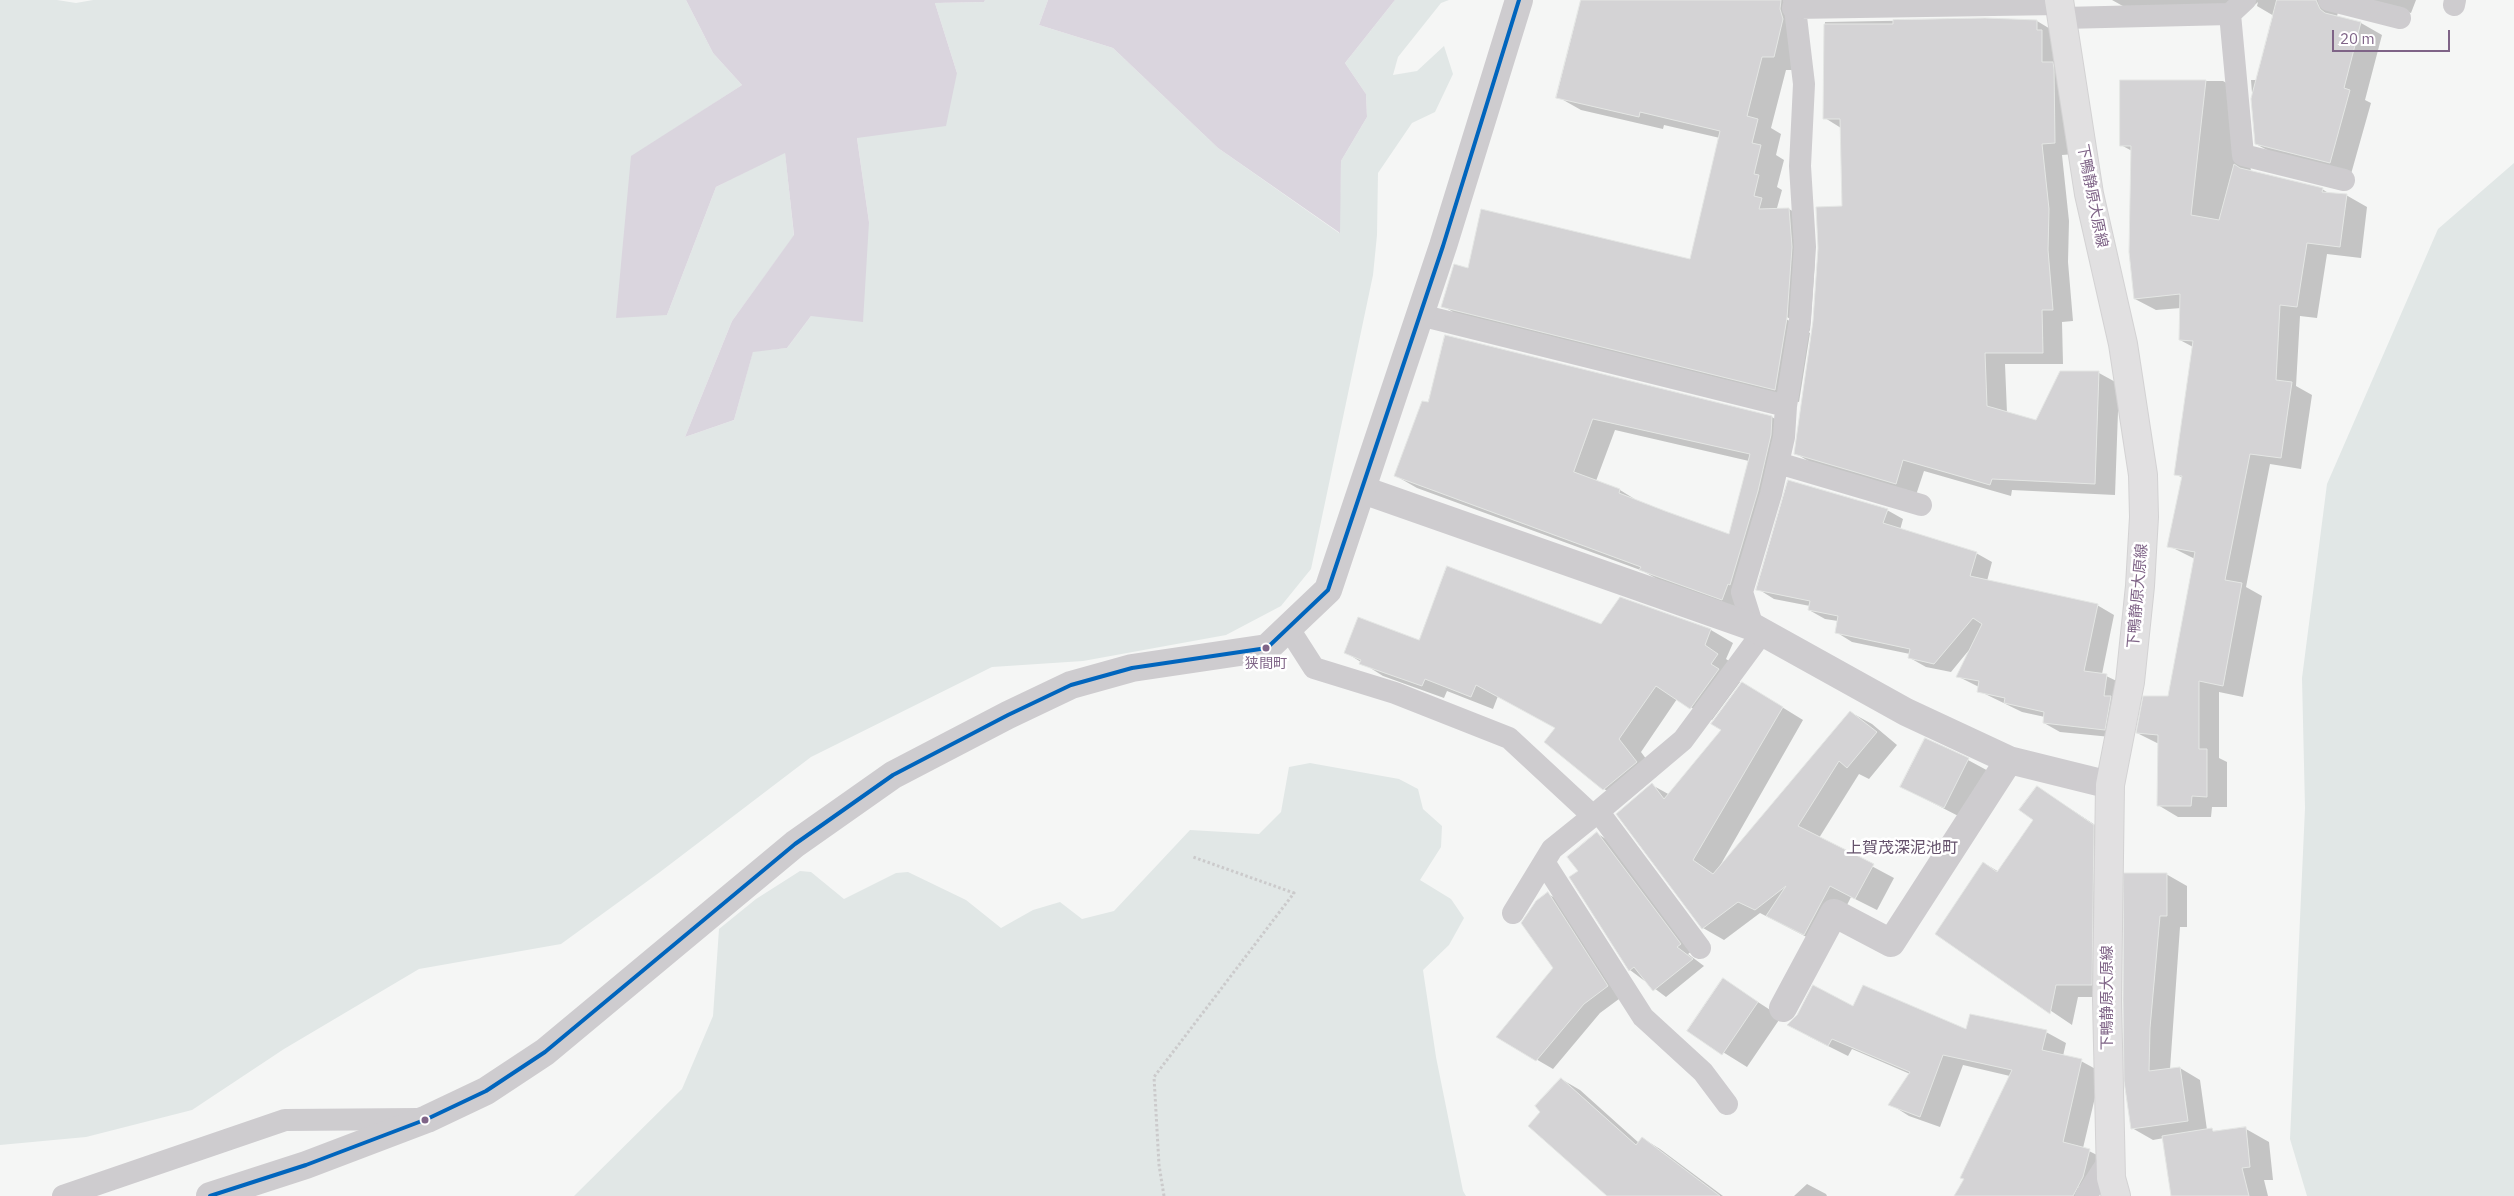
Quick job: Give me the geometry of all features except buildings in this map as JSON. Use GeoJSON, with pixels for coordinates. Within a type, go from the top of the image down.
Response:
{"type":"FeatureCollection","features":[{"type":"Feature","properties":{"kind":"main road","name":"下鴨静原大原線"},"geometry":{"type":"LineString","coordinates":[[2060,7],[2089,194],[2124,344],[2143,475],[2144,517],[2140,596],[2130,682],[2110,785],[2107,1000],[2110,1159],[2111,1178],[2116,1196]]}},
{"type":"Feature","properties":{"kind":"street"},"geometry":{"type":"LineString","coordinates":[[210,1196],[306,1165],[427,1119],[486,1091],[545,1052],[795,844],[893,775],[1008,715],[1071,685],[1132,668],[1267,648],[1289,630],[1328,590],[1420,315],[1519,0]]}},
{"type":"Feature","properties":{"kind":"street"},"geometry":{"type":"LineString","coordinates":[[1363,490],[1757,630],[1906,712],[2009,760],[2110,785]]}},
{"type":"Feature","properties":{"kind":"street"},"geometry":{"type":"LineString","coordinates":[[1783,1008],[1834,913],[1891,943],[2009,760]]}},
{"type":"Feature","properties":{"kind":"lane"},"geometry":{"type":"LineString","coordinates":[[2329,0],[2400,18]]}},
{"type":"Feature","properties":{"kind":"lane"},"geometry":{"type":"LineString","coordinates":[[1513,913],[1552,849],[1683,740],[1757,630],[1742,592],[1784,437],[1786,406],[1800,320],[1805,247],[1800,166],[1804,84],[1794,4],[2238,7],[2243,155],[2344,180]]}},
{"type":"Feature","properties":{"kind":"lane"},"geometry":{"type":"LineString","coordinates":[[1420,315],[1786,406]]}},
{"type":"Feature","properties":{"kind":"lane"},"geometry":{"type":"LineString","coordinates":[[1778,463],[1921,505]]}},
{"type":"Feature","properties":{"kind":"lane"},"geometry":{"type":"LineString","coordinates":[[1289,630],[1314,668],[1395,693],[1509,738],[1596,814],[1700,948]]}},
{"type":"Feature","properties":{"kind":"lane"},"geometry":{"type":"LineString","coordinates":[[1544,862],[1642,1017],[1703,1072],[1727,1104]]}},
{"type":"Feature","properties":{"kind":"lane"},"geometry":{"type":"LineString","coordinates":[[63,1196],[285,1120],[427,1119]]}},
{"type":"Feature","properties":{"kind":"lane"},"geometry":{"type":"LineString","coordinates":[[2086,1196],[2110,1159]]}},
{"type":"Feature","properties":{"kind":"path"},"geometry":{"type":"LineString","coordinates":[[1164,1196],[1159,1165],[1154,1077],[1294,893],[1193,858]]}},
{"type":"Feature","properties":{"kind":"shaded area"},"geometry":{"type":"Polygon","coordinates":[[[0,0],[57,0],[76,3],[93,0],[686,0],[713,53],[742,85],[631,157],[667,315],[716,187],[785,152],[794,236],[732,321],[685,437],[734,420],[753,351],[787,348],[811,316],[869,222],[857,138],[957,73],[935,3],[984,2],[985,0],[1048,0],[1039,25],[1113,48],[1218,148],[1339,233],[1341,161],[1367,117],[1366,94],[1345,63],[1395,0],[1449,0],[1441,3],[1398,57],[1393,75],[1417,71],[1444,46],[1453,74],[1435,112],[1412,123],[1378,173],[1377,235],[1373,275],[1311,569],[1281,606],[1226,635],[1083,661],[992,667],[811,757],[660,872],[561,944],[419,969],[284,1049],[192,1110],[86,1137],[0,1145],[0,0]]]}},
{"type":"Feature","properties":{"kind":"shaded area"},"geometry":{"type":"Polygon","coordinates":[[[686,0],[985,0],[984,2],[935,3],[957,73],[946,126],[857,138],[869,222],[863,322],[811,316],[787,348],[753,352],[734,420],[685,437],[732,321],[794,235],[785,153],[716,187],[667,315],[616,318],[631,156],[742,85],[713,53],[686,0]]]}},
{"type":"Feature","properties":{"kind":"shaded area"},"geometry":{"type":"Polygon","coordinates":[[[1048,0],[1395,0],[1345,63],[1366,94],[1367,117],[1341,161],[1340,233],[1218,148],[1113,48],[1039,25],[1048,0]]]}},
{"type":"Feature","properties":{"kind":"shaded area"},"geometry":{"type":"Polygon","coordinates":[[[2514,163],[2514,1196],[2307,1196],[2290,1139],[2305,808],[2302,678],[2327,484],[2438,229],[2514,163]]]}},
{"type":"Feature","properties":{"kind":"shaded area"},"geometry":{"type":"Polygon","coordinates":[[[1310,763],[1399,779],[1418,789],[1423,809],[1442,826],[1441,847],[1420,880],[1451,899],[1464,918],[1449,945],[1423,970],[1436,1057],[1463,1191],[1466,1196],[574,1196],[682,1089],[713,1016],[719,929],[756,899],[800,871],[811,872],[844,899],[896,873],[908,872],[966,900],[1001,928],[1033,910],[1060,902],[1082,919],[1114,911],[1190,830],[1259,834],[1281,812],[1289,767],[1310,763]]]}},
{"type":"Feature","properties":{"kind":"transit line"},"geometry":{"type":"LineString","coordinates":[[210,1196],[306,1165],[427,1119],[486,1091],[545,1052],[795,844],[893,775],[1008,715],[1071,685],[1132,668],[1267,648],[1328,590],[1443,246],[1519,0]]}},
{"type":"Feature","properties":{"kind":"place","name":"狭間町"},"geometry":{"type":"Point","coordinates":[1266,648]}},
{"type":"Feature","properties":{"kind":"district","name":"上賀茂深泥池町"},"geometry":{"type":"Point","coordinates":[1902,848]}}]}
